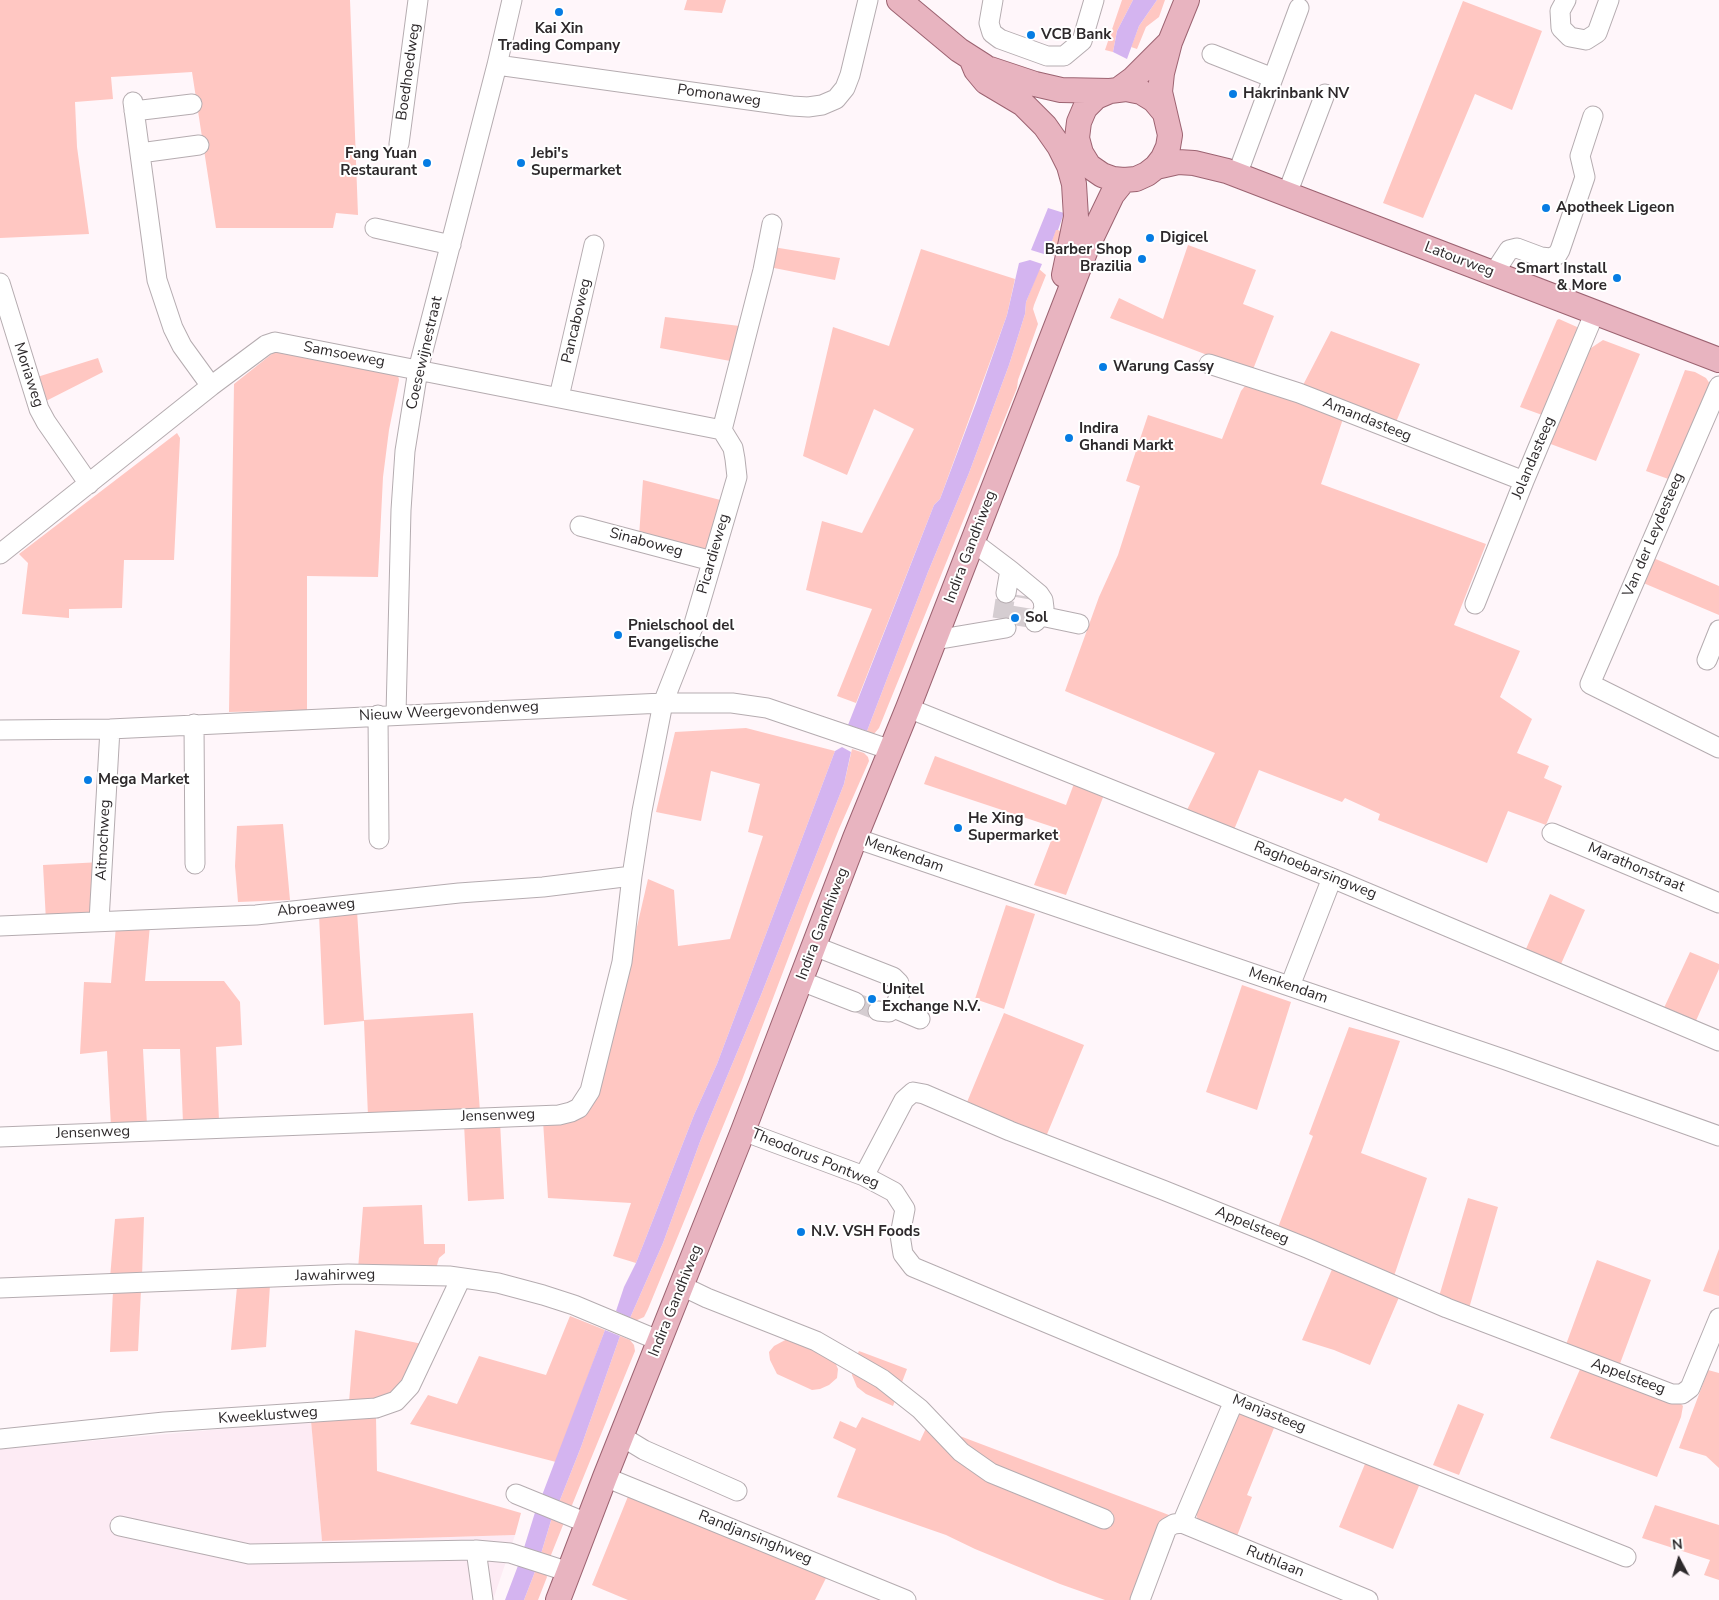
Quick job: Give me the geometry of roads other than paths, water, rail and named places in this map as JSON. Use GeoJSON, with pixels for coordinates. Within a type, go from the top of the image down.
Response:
{"type":"FeatureCollection","features":[{"type":"Feature","properties":{"kind":"main road"},"geometry":{"type":"LineString","coordinates":[[899,0],[959,50],[1050,112],[1066,130],[1089,166],[1102,175],[1124,180],[1136,179],[1147,174],[1156,167],[1168,147],[1170,135],[1160,92],[1162,73],[1170,42],[1186,0]]}},
{"type":"Feature","properties":{"kind":"main road"},"geometry":{"type":"LineString","coordinates":[[1084,157],[1077,138],[1079,122],[1085,108],[1096,97],[1114,90],[1133,79],[1170,42]]}},
{"type":"Feature","properties":{"kind":"main road"},"geometry":{"type":"LineString","coordinates":[[980,64],[1035,84],[1061,90],[1126,89],[1141,92],[1154,100],[1166,118]]}},
{"type":"Feature","properties":{"kind":"main road"},"geometry":{"type":"LineString","coordinates":[[980,64],[976,70],[986,82],[1023,104],[1045,126],[1059,146],[1069,166],[1074,184],[1076,217],[1061,293],[1062,314]]}},
{"type":"Feature","properties":{"kind":"main road","name":"Latourweg"},"geometry":{"type":"LineString","coordinates":[[1166,118],[1184,143],[1232,173]]}},
{"type":"Feature","properties":{"kind":"main road","name":"Indira Gandhiweg"},"geometry":{"type":"LineString","coordinates":[[1084,157],[1092,207],[1087,247]]}},
{"type":"Feature","properties":{"kind":"main road","name":"Latourweg"},"geometry":{"type":"LineString","coordinates":[[1156,167],[1178,162],[1194,162],[1232,173],[1719,360]]}},
{"type":"Feature","properties":{"kind":"main road"},"geometry":{"type":"LineString","coordinates":[[1070,291],[1090,268],[1108,228],[1122,204],[1132,193],[1148,182],[1167,174],[1188,173],[1261,184]]}},
{"type":"Feature","properties":{"kind":"main road","name":"Indira Gandhiweg"},"geometry":{"type":"LineString","coordinates":[[558,1600],[558,1568],[587,1523],[682,1286],[856,838],[883,747],[908,708],[1087,247],[1112,195],[1124,180]]}},
{"type":"Feature","properties":{"kind":"street","name":"Boedhoedweg"},"geometry":{"type":"LineString","coordinates":[[399,144],[418,0]]}},
{"type":"Feature","properties":{"kind":"street","name":"Coesewijnestraat"},"geometry":{"type":"LineString","coordinates":[[379,839],[405,451],[418,370],[512,0]]}},
{"type":"Feature","properties":{"kind":"street","name":"Pomonaweg"},"geometry":{"type":"LineString","coordinates":[[497,65],[792,106],[808,107],[822,105],[836,99],[850,75],[868,0]]}},
{"type":"Feature","properties":{"kind":"street"},"geometry":{"type":"LineString","coordinates":[[993,0],[989,23],[992,33],[1000,39],[1047,56],[1064,56],[1082,41],[1094,0]]}},
{"type":"Feature","properties":{"kind":"street"},"geometry":{"type":"LineString","coordinates":[[1566,0],[1560,11],[1561,28],[1570,37],[1586,40],[1598,33],[1609,0]]}},
{"type":"Feature","properties":{"kind":"street"},"geometry":{"type":"LineString","coordinates":[[1232,173],[1273,78],[1299,8]]}},
{"type":"Feature","properties":{"kind":"street"},"geometry":{"type":"LineString","coordinates":[[1212,54],[1273,78]]}},
{"type":"Feature","properties":{"kind":"street"},"geometry":{"type":"LineString","coordinates":[[1287,194],[1325,94]]}},
{"type":"Feature","properties":{"kind":"street"},"geometry":{"type":"LineString","coordinates":[[192,104],[134,106],[158,280],[173,328],[191,360],[211,386]]}},
{"type":"Feature","properties":{"kind":"street"},"geometry":{"type":"LineString","coordinates":[[1494,273],[1509,250],[1517,248],[1541,257],[1550,258],[1557,255],[1585,177],[1580,156],[1593,116]]}},
{"type":"Feature","properties":{"kind":"street"},"geometry":{"type":"LineString","coordinates":[[140,153],[200,146]]}},
{"type":"Feature","properties":{"kind":"street"},"geometry":{"type":"LineString","coordinates":[[722,430],[763,270],[772,224]]}},
{"type":"Feature","properties":{"kind":"street"},"geometry":{"type":"LineString","coordinates":[[375,228],[450,245]]}},
{"type":"Feature","properties":{"kind":"street","name":"Pancaboweg"},"geometry":{"type":"LineString","coordinates":[[560,397],[594,245]]}},
{"type":"Feature","properties":{"kind":"street","name":"Moriaweg"},"geometry":{"type":"LineString","coordinates":[[0,283],[39,409],[89,484]]}},
{"type":"Feature","properties":{"kind":"street","name":"Jolandasteeg"},"geometry":{"type":"LineString","coordinates":[[1475,604],[1595,312]]}},
{"type":"Feature","properties":{"kind":"street","name":"Samsoeweg"},"geometry":{"type":"LineString","coordinates":[[0,554],[211,386],[266,345],[275,342],[722,430]]}},
{"type":"Feature","properties":{"kind":"street","name":"Amandasteeg"},"geometry":{"type":"LineString","coordinates":[[1209,364],[1299,393],[1524,481]]}},
{"type":"Feature","properties":{"kind":"street","name":"Van der Leydesteeg"},"geometry":{"type":"LineString","coordinates":[[1719,386],[1590,684],[1719,748]]}},
{"type":"Feature","properties":{"kind":"street","name":"Picardieweg"},"geometry":{"type":"LineString","coordinates":[[664,703],[693,627],[737,477],[733,448],[722,430]]}},
{"type":"Feature","properties":{"kind":"street","name":"Sinaboweg"},"geometry":{"type":"LineString","coordinates":[[580,526],[712,561]]}},
{"type":"Feature","properties":{"kind":"street"},"geometry":{"type":"LineString","coordinates":[[973,542],[1010,570],[1019,591],[1040,594],[1044,608],[1038,619],[1079,624]]}},
{"type":"Feature","properties":{"kind":"street"},"geometry":{"type":"LineString","coordinates":[[935,640],[1003,625]]}},
{"type":"Feature","properties":{"kind":"street"},"geometry":{"type":"LineString","coordinates":[[1706,660],[1719,630]]}},
{"type":"Feature","properties":{"kind":"street","name":"Nieuw Weergevondenweg"},"geometry":{"type":"LineString","coordinates":[[0,730],[110,728],[308,720],[664,703],[732,703],[756,705],[883,747]]}},
{"type":"Feature","properties":{"kind":"street","name":"Jensenweg"},"geometry":{"type":"LineString","coordinates":[[0,1136],[559,1114],[571,1112],[579,1108],[590,1091],[622,962],[642,811],[664,703]]}},
{"type":"Feature","properties":{"kind":"street","name":"Raghoebarsingweg"},"geometry":{"type":"LineString","coordinates":[[908,708],[1332,878],[1719,1041]]}},
{"type":"Feature","properties":{"kind":"street"},"geometry":{"type":"LineString","coordinates":[[194,724],[195,864]]}},
{"type":"Feature","properties":{"kind":"street","name":"Aitnochweg"},"geometry":{"type":"LineString","coordinates":[[99,921],[110,728]]}},
{"type":"Feature","properties":{"kind":"street","name":"Marathonstraat"},"geometry":{"type":"LineString","coordinates":[[1552,834],[1719,903]]}},
{"type":"Feature","properties":{"kind":"street","name":"Menkendam"},"geometry":{"type":"LineString","coordinates":[[856,838],[1506,1060],[1719,1136]]}},
{"type":"Feature","properties":{"kind":"street","name":"Abroeaweg"},"geometry":{"type":"LineString","coordinates":[[0,926],[256,915],[460,893],[543,887],[632,876]]}},
{"type":"Feature","properties":{"kind":"street"},"geometry":{"type":"LineString","coordinates":[[1290,986],[1332,878]]}},
{"type":"Feature","properties":{"kind":"street"},"geometry":{"type":"LineString","coordinates":[[814,946],[893,977],[899,984],[900,993],[886,1010],[920,1019]]}},
{"type":"Feature","properties":{"kind":"street"},"geometry":{"type":"LineString","coordinates":[[800,980],[855,1002]]}},
{"type":"Feature","properties":{"kind":"street","name":"Appelsteeg"},"geometry":{"type":"LineString","coordinates":[[864,1176],[904,1100],[913,1092],[924,1094],[1010,1131],[1163,1190],[1447,1308],[1672,1394],[1682,1394],[1690,1388],[1719,1318]]}},
{"type":"Feature","properties":{"kind":"street","name":"Theodorus Pontweg"},"geometry":{"type":"LineString","coordinates":[[743,1131],[864,1176],[894,1192],[905,1209],[900,1235],[903,1254],[913,1267]]}},
{"type":"Feature","properties":{"kind":"street","name":"Manjasteeg"},"geometry":{"type":"LineString","coordinates":[[913,1267],[1234,1401],[1626,1556]]}},
{"type":"Feature","properties":{"kind":"street","name":"Jawahirweg"},"geometry":{"type":"LineString","coordinates":[[0,1288],[348,1274],[449,1276],[498,1283],[574,1305],[660,1341]]}},
{"type":"Feature","properties":{"kind":"street","name":"Kweeklustweg"},"geometry":{"type":"LineString","coordinates":[[0,1439],[164,1422],[376,1408],[396,1402],[410,1386],[461,1278]]}},
{"type":"Feature","properties":{"kind":"street"},"geometry":{"type":"LineString","coordinates":[[682,1286],[707,1298],[822,1344],[882,1379],[920,1409],[961,1452],[991,1473],[1104,1519]]}},
{"type":"Feature","properties":{"kind":"street"},"geometry":{"type":"LineString","coordinates":[[1140,1600],[1167,1528],[1174,1524],[1182,1523],[1234,1401]]}},
{"type":"Feature","properties":{"kind":"street"},"geometry":{"type":"LineString","coordinates":[[621,1436],[644,1450],[737,1491]]}},
{"type":"Feature","properties":{"kind":"street","name":"Randjansinghweg"},"geometry":{"type":"LineString","coordinates":[[605,1477],[906,1600]]}},
{"type":"Feature","properties":{"kind":"street"},"geometry":{"type":"LineString","coordinates":[[525,1497],[587,1523]]}},
{"type":"Feature","properties":{"kind":"street","name":"Ruthlaan"},"geometry":{"type":"LineString","coordinates":[[1182,1523],[1368,1600]]}},
{"type":"Feature","properties":{"kind":"street"},"geometry":{"type":"LineString","coordinates":[[120,1526],[249,1554],[476,1550],[510,1553],[558,1568]]}},
{"type":"Feature","properties":{"kind":"street"},"geometry":{"type":"LineString","coordinates":[[476,1550],[483,1600]]}},
{"type":"Feature","properties":{"kind":"tunnel"},"geometry":{"type":"LineString","coordinates":[[1002,619],[1006,593]]}},
{"type":"Feature","properties":{"kind":"tunnel"},"geometry":{"type":"LineString","coordinates":[[1019,626],[1024,596]]}},
{"type":"Feature","properties":{"kind":"tunnel"},"geometry":{"type":"LineString","coordinates":[[855,1002],[878,1011]]}},
{"type":"Feature","properties":{"kind":"place","name":"Kai Xin Trading Company"},"geometry":{"type":"Point","coordinates":[559,12]}},
{"type":"Feature","properties":{"kind":"place","name":"VCB Bank"},"geometry":{"type":"Point","coordinates":[1031,35]}},
{"type":"Feature","properties":{"kind":"place","name":"Hakrinbank NV"},"geometry":{"type":"Point","coordinates":[1233,94]}},
{"type":"Feature","properties":{"kind":"place","name":"Fang Yuan Restaurant"},"geometry":{"type":"Point","coordinates":[427,163]}},
{"type":"Feature","properties":{"kind":"place","name":"Jebi's Supermarket"},"geometry":{"type":"Point","coordinates":[521,163]}},
{"type":"Feature","properties":{"kind":"place","name":"Apotheek Ligeon"},"geometry":{"type":"Point","coordinates":[1546,208]}},
{"type":"Feature","properties":{"kind":"place","name":"Digicel"},"geometry":{"type":"Point","coordinates":[1150,238]}},
{"type":"Feature","properties":{"kind":"place","name":"Barber Shop Brazilia"},"geometry":{"type":"Point","coordinates":[1142,259]}},
{"type":"Feature","properties":{"kind":"place","name":"Smart Install & More"},"geometry":{"type":"Point","coordinates":[1617,278]}},
{"type":"Feature","properties":{"kind":"place","name":"Warung Cassy"},"geometry":{"type":"Point","coordinates":[1103,367]}},
{"type":"Feature","properties":{"kind":"place","name":"Indira Ghandi Markt"},"geometry":{"type":"Point","coordinates":[1069,438]}},
{"type":"Feature","properties":{"kind":"place","name":"Sol"},"geometry":{"type":"Point","coordinates":[1015,618]}},
{"type":"Feature","properties":{"kind":"place","name":"Pnielschool del Evangelische"},"geometry":{"type":"Point","coordinates":[618,635]}},
{"type":"Feature","properties":{"kind":"place","name":"Mega Market"},"geometry":{"type":"Point","coordinates":[88,780]}},
{"type":"Feature","properties":{"kind":"place","name":"He Xing Supermarket"},"geometry":{"type":"Point","coordinates":[958,828]}},
{"type":"Feature","properties":{"kind":"place","name":"Unitel Exchange N.V."},"geometry":{"type":"Point","coordinates":[872,999]}},
{"type":"Feature","properties":{"kind":"place","name":"N.V. VSH Foods"},"geometry":{"type":"Point","coordinates":[801,1232]}}]}
